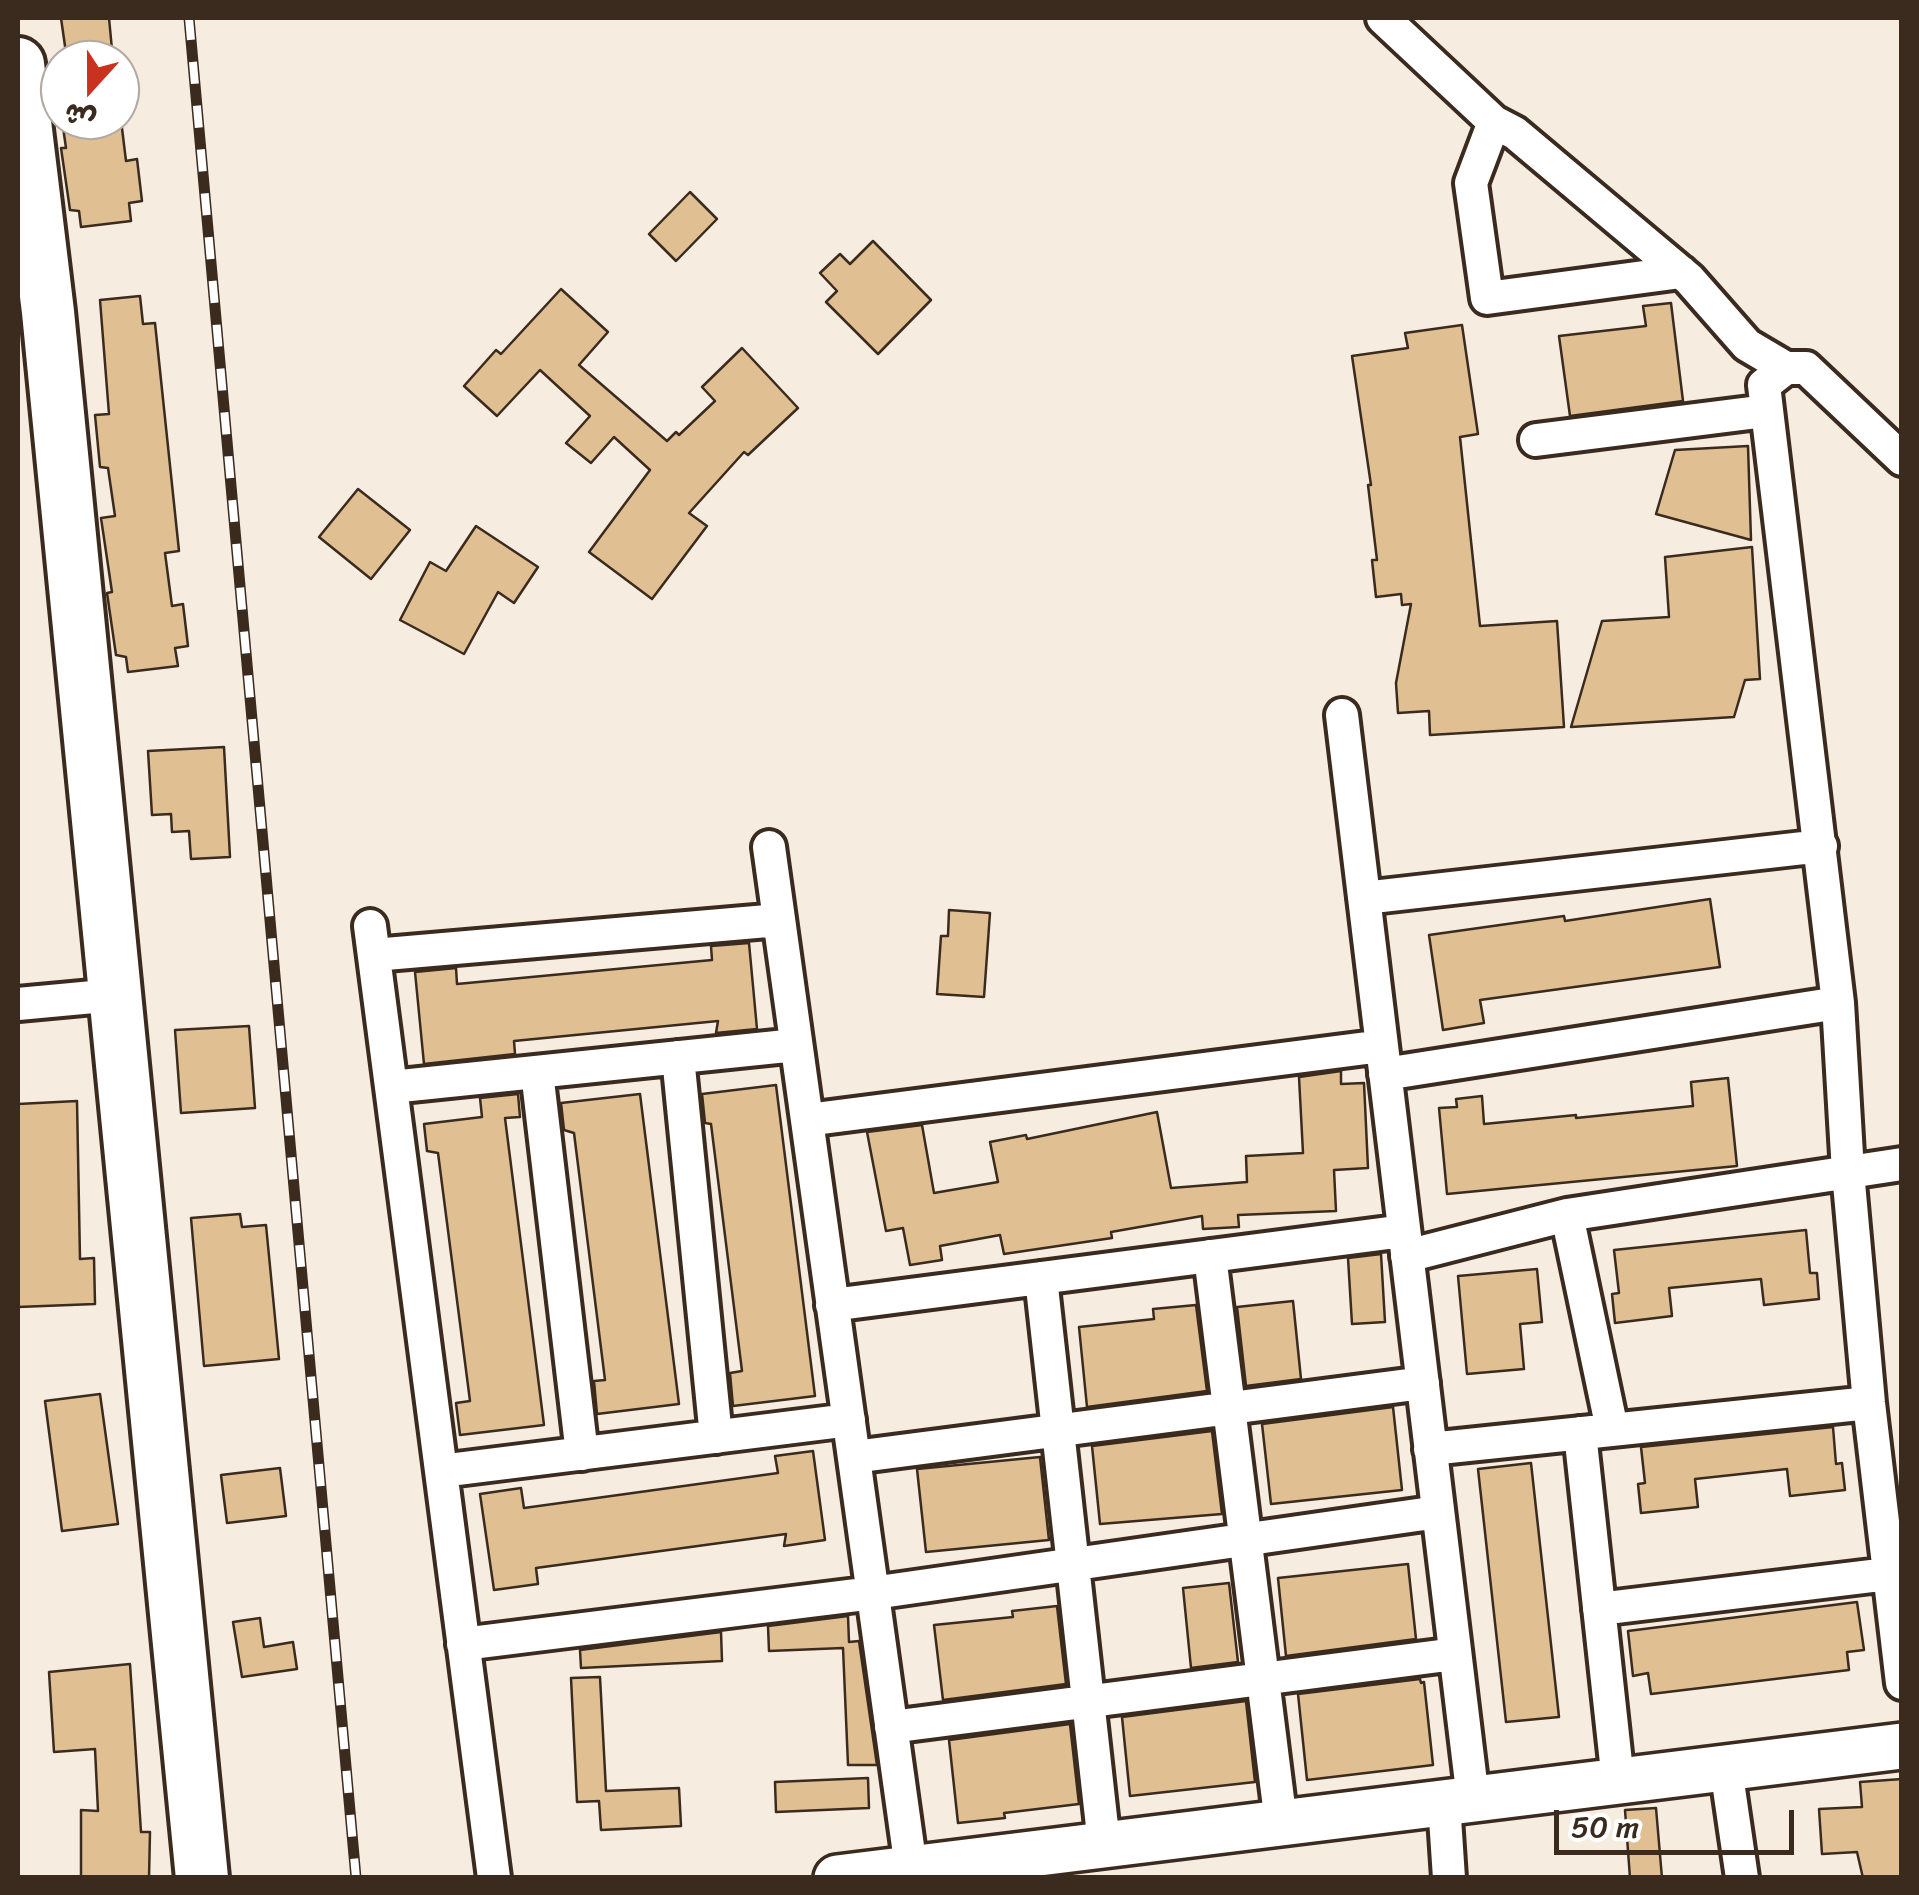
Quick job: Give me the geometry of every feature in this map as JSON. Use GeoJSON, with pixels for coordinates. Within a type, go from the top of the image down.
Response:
{"type":"FeatureCollection","features":[{"type":"Feature","properties":{"kind":"highway"},"geometry":{"type":"LineString","coordinates":[[18,64],[37,539],[100,995],[202,1878]]}},
{"type":"Feature","properties":{"kind":"highway"},"geometry":{"type":"LineString","coordinates":[[100,995],[182,1878]]}},
{"type":"Feature","properties":{"kind":"main road"},"geometry":{"type":"LineString","coordinates":[[837,1878],[1902,1746]]}},
{"type":"Feature","properties":{"kind":"street"},"geometry":{"type":"LineString","coordinates":[[1384,18],[1494,122],[1515,132],[1680,272],[1747,346],[1786,368],[1806,368],[1902,459]]}},
{"type":"Feature","properties":{"kind":"street"},"geometry":{"type":"LineString","coordinates":[[1494,122],[1471,182],[1487,298],[1680,272]]}},
{"type":"Feature","properties":{"kind":"street"},"geometry":{"type":"LineString","coordinates":[[1786,368],[1764,385],[1766,411],[1838,1004],[1848,1172],[1869,1403],[1902,1683]]}},
{"type":"Feature","properties":{"kind":"street"},"geometry":{"type":"LineString","coordinates":[[1536,440],[1766,411]]}},
{"type":"Feature","properties":{"kind":"street"},"geometry":{"type":"LineString","coordinates":[[1342,715],[1455,1654],[1458,1801],[1449,1878]]}},
{"type":"Feature","properties":{"kind":"street"},"geometry":{"type":"LineString","coordinates":[[1364,898],[1820,846]]}},
{"type":"Feature","properties":{"kind":"street"},"geometry":{"type":"LineString","coordinates":[[768,847],[911,1868]]}},
{"type":"Feature","properties":{"kind":"street"},"geometry":{"type":"LineString","coordinates":[[494,1878],[372,940],[779,920]]}},
{"type":"Feature","properties":{"kind":"street"},"geometry":{"type":"LineString","coordinates":[[18,1004],[100,995]]}},
{"type":"Feature","properties":{"kind":"street"},"geometry":{"type":"LineString","coordinates":[[807,1120],[1384,1060],[1838,1004]]}},
{"type":"Feature","properties":{"kind":"street"},"geometry":{"type":"LineString","coordinates":[[391,1087],[796,1044]]}},
{"type":"Feature","properties":{"kind":"street"},"geometry":{"type":"LineString","coordinates":[[678,1057],[716,1437]]}},
{"type":"Feature","properties":{"kind":"street"},"geometry":{"type":"LineString","coordinates":[[536,1072],[582,1454]]}},
{"type":"Feature","properties":{"kind":"street"},"geometry":{"type":"LineString","coordinates":[[832,1305],[1210,1256],[1406,1243],[1902,1164]]}},
{"type":"Feature","properties":{"kind":"street"},"geometry":{"type":"LineString","coordinates":[[1568,1215],[1596,1431],[1599,1609],[1618,1781]]}},
{"type":"Feature","properties":{"kind":"street"},"geometry":{"type":"LineString","coordinates":[[1210,1256],[1281,1823]]}},
{"type":"Feature","properties":{"kind":"street"},"geometry":{"type":"LineString","coordinates":[[1041,1278],[1104,1844]]}},
{"type":"Feature","properties":{"kind":"street"},"geometry":{"type":"LineString","coordinates":[[854,1456],[1422,1383]]}},
{"type":"Feature","properties":{"kind":"street"},"geometry":{"type":"LineString","coordinates":[[1430,1448],[1869,1403]]}},
{"type":"Feature","properties":{"kind":"street"},"geometry":{"type":"LineString","coordinates":[[441,1471],[849,1420]]}},
{"type":"Feature","properties":{"kind":"street"},"geometry":{"type":"LineString","coordinates":[[464,1644],[872,1592],[1438,1512]]}},
{"type":"Feature","properties":{"kind":"street"},"geometry":{"type":"LineString","coordinates":[[1599,1609],[1888,1574]]}},
{"type":"Feature","properties":{"kind":"street"},"geometry":{"type":"LineString","coordinates":[[891,1728],[1455,1654]]}},
{"type":"Feature","properties":{"kind":"street"},"geometry":{"type":"LineString","coordinates":[[1726,1768],[1742,1878]]}},
{"type":"Feature","properties":{"kind":"building"},"geometry":{"type":"Polygon","coordinates":[[[61,18],[109,18],[111,40],[64,40],[61,18]]]}},
{"type":"Feature","properties":{"kind":"building"},"geometry":{"type":"Polygon","coordinates":[[[65,140],[123,140],[126,161],[137,159],[142,201],[129,203],[131,221],[81,227],[79,211],[70,210],[61,148],[66,148],[65,140]]]}},
{"type":"Feature","properties":{"kind":"building"},"geometry":{"type":"Polygon","coordinates":[[[690,192],[717,219],[676,261],[649,234],[690,192]]]}},
{"type":"Feature","properties":{"kind":"building"},"geometry":{"type":"Polygon","coordinates":[[[873,241],[931,300],[878,354],[826,302],[837,291],[820,273],[840,254],[850,264],[873,241]]]}},
{"type":"Feature","properties":{"kind":"building"},"geometry":{"type":"Polygon","coordinates":[[[561,289],[608,332],[579,365],[667,441],[676,432],[679,435],[715,401],[702,387],[742,348],[798,408],[748,455],[744,452],[689,513],[707,526],[652,599],[589,552],[650,470],[614,437],[591,463],[566,443],[590,416],[540,370],[497,416],[464,386],[496,350],[501,354],[561,289]]]}},
{"type":"Feature","properties":{"kind":"building"},"geometry":{"type":"Polygon","coordinates":[[[140,296],[143,324],[155,323],[179,551],[165,553],[172,606],[183,604],[188,646],[175,648],[178,666],[128,672],[126,657],[116,655],[107,593],[112,592],[101,518],[115,516],[108,468],[100,467],[95,415],[109,414],[100,300],[140,296]]]}},
{"type":"Feature","properties":{"kind":"building"},"geometry":{"type":"Polygon","coordinates":[[[1671,303],[1683,401],[1570,416],[1559,336],[1646,326],[1643,306],[1671,303]]]}},
{"type":"Feature","properties":{"kind":"building"},"geometry":{"type":"Polygon","coordinates":[[[1462,325],[1478,434],[1460,437],[1480,626],[1557,621],[1564,727],[1430,735],[1429,711],[1398,713],[1396,683],[1411,604],[1402,605],[1401,594],[1376,597],[1371,485],[1352,356],[1408,348],[1405,333],[1462,325]]]}},
{"type":"Feature","properties":{"kind":"building"},"geometry":{"type":"Polygon","coordinates":[[[1748,446],[1751,540],[1656,514],[1675,450],[1748,446]]]}},
{"type":"Feature","properties":{"kind":"building"},"geometry":{"type":"Polygon","coordinates":[[[358,489],[410,530],[371,579],[319,537],[358,489]]]}},
{"type":"Feature","properties":{"kind":"building"},"geometry":{"type":"Polygon","coordinates":[[[476,526],[538,567],[514,603],[498,592],[464,654],[400,620],[430,562],[446,571],[476,526]]]}},
{"type":"Feature","properties":{"kind":"building"},"geometry":{"type":"Polygon","coordinates":[[[1752,547],[1760,679],[1745,680],[1734,717],[1571,727],[1602,621],[1669,617],[1665,557],[1752,547]]]}},
{"type":"Feature","properties":{"kind":"building"},"geometry":{"type":"Polygon","coordinates":[[[224,747],[230,857],[191,859],[189,831],[172,832],[171,814],[152,815],[148,751],[224,747]]]}},
{"type":"Feature","properties":{"kind":"building"},"geometry":{"type":"Polygon","coordinates":[[[1710,899],[1720,967],[1480,1000],[1484,1023],[1443,1030],[1429,935],[1564,916],[1565,921],[1710,899]]]}},
{"type":"Feature","properties":{"kind":"building"},"geometry":{"type":"Polygon","coordinates":[[[949,910],[990,913],[984,997],[937,994],[941,936],[948,936],[949,910]]]}},
{"type":"Feature","properties":{"kind":"building"},"geometry":{"type":"Polygon","coordinates":[[[749,943],[757,1029],[716,1033],[718,1021],[514,1041],[515,1054],[424,1064],[415,972],[456,968],[457,984],[712,960],[711,946],[749,943]]]}},
{"type":"Feature","properties":{"kind":"building"},"geometry":{"type":"Polygon","coordinates":[[[249,1026],[255,1108],[181,1113],[175,1030],[249,1026]]]}},
{"type":"Feature","properties":{"kind":"building"},"geometry":{"type":"Polygon","coordinates":[[[1341,1071],[1341,1084],[1364,1083],[1368,1168],[1334,1170],[1336,1211],[1238,1215],[1239,1227],[1203,1229],[1202,1216],[1111,1232],[1112,1238],[1004,1254],[1000,1235],[940,1246],[942,1260],[910,1265],[903,1228],[886,1231],[867,1132],[922,1125],[934,1193],[998,1182],[990,1142],[1026,1135],[1027,1139],[1157,1112],[1171,1188],[1247,1182],[1246,1156],[1303,1153],[1299,1077],[1341,1071]]]}},
{"type":"Feature","properties":{"kind":"building"},"geometry":{"type":"Polygon","coordinates":[[[1728,1078],[1737,1166],[1447,1194],[1439,1108],[1457,1107],[1456,1099],[1482,1096],[1484,1124],[1576,1118],[1693,1106],[1691,1082],[1728,1078]]]}},
{"type":"Feature","properties":{"kind":"building"},"geometry":{"type":"Polygon","coordinates":[[[776,1085],[815,1396],[733,1406],[730,1373],[742,1371],[711,1124],[705,1123],[702,1094],[776,1085]]]}},
{"type":"Feature","properties":{"kind":"building"},"geometry":{"type":"Polygon","coordinates":[[[518,1094],[520,1117],[505,1118],[544,1425],[460,1435],[456,1403],[470,1401],[438,1153],[427,1151],[424,1124],[482,1117],[480,1098],[518,1094]]]}},
{"type":"Feature","properties":{"kind":"building"},"geometry":{"type":"Polygon","coordinates":[[[640,1094],[679,1404],[597,1414],[594,1381],[605,1380],[574,1133],[564,1130],[561,1103],[640,1094]]]}},
{"type":"Feature","properties":{"kind":"building"},"geometry":{"type":"Polygon","coordinates":[[[77,1101],[80,1259],[94,1258],[95,1304],[18,1307],[18,1104],[77,1101]]]}},
{"type":"Feature","properties":{"kind":"building"},"geometry":{"type":"Polygon","coordinates":[[[240,1214],[242,1227],[266,1225],[279,1359],[204,1366],[191,1218],[240,1214]]]}},
{"type":"Feature","properties":{"kind":"building"},"geometry":{"type":"Polygon","coordinates":[[[1806,1230],[1810,1273],[1817,1273],[1819,1299],[1764,1305],[1761,1279],[1669,1288],[1672,1316],[1615,1323],[1612,1294],[1619,1293],[1614,1250],[1806,1230]]]}},
{"type":"Feature","properties":{"kind":"building"},"geometry":{"type":"Polygon","coordinates":[[[1381,1254],[1385,1322],[1352,1324],[1348,1258],[1381,1254]]]}},
{"type":"Feature","properties":{"kind":"building"},"geometry":{"type":"Polygon","coordinates":[[[1537,1269],[1542,1322],[1520,1324],[1524,1369],[1467,1374],[1458,1276],[1537,1269]]]}},
{"type":"Feature","properties":{"kind":"building"},"geometry":{"type":"Polygon","coordinates":[[[1293,1301],[1301,1379],[1246,1386],[1237,1307],[1293,1301]]]}},
{"type":"Feature","properties":{"kind":"building"},"geometry":{"type":"Polygon","coordinates":[[[1196,1305],[1207,1391],[1087,1407],[1079,1327],[1154,1319],[1153,1309],[1196,1305]]]}},
{"type":"Feature","properties":{"kind":"building"},"geometry":{"type":"Polygon","coordinates":[[[100,1394],[118,1524],[62,1531],[45,1401],[100,1394]]]}},
{"type":"Feature","properties":{"kind":"building"},"geometry":{"type":"Polygon","coordinates":[[[1393,1407],[1402,1490],[1271,1504],[1262,1424],[1393,1407]]]}},
{"type":"Feature","properties":{"kind":"building"},"geometry":{"type":"Polygon","coordinates":[[[1833,1427],[1836,1464],[1842,1463],[1845,1490],[1790,1496],[1787,1469],[1695,1479],[1698,1507],[1641,1513],[1638,1484],[1645,1483],[1641,1447],[1833,1427]]]}},
{"type":"Feature","properties":{"kind":"building"},"geometry":{"type":"Polygon","coordinates":[[[1212,1431],[1222,1514],[1100,1524],[1092,1446],[1212,1431]]]}},
{"type":"Feature","properties":{"kind":"building"},"geometry":{"type":"Polygon","coordinates":[[[813,1451],[825,1540],[784,1546],[786,1534],[536,1568],[538,1584],[494,1590],[480,1494],[521,1488],[524,1508],[778,1473],[775,1456],[813,1451]]]}},
{"type":"Feature","properties":{"kind":"building"},"geometry":{"type":"Polygon","coordinates":[[[1040,1457],[1049,1540],[926,1552],[917,1469],[1040,1457]]]}},
{"type":"Feature","properties":{"kind":"building"},"geometry":{"type":"Polygon","coordinates":[[[1531,1463],[1559,1717],[1506,1722],[1478,1469],[1531,1463]]]}},
{"type":"Feature","properties":{"kind":"building"},"geometry":{"type":"Polygon","coordinates":[[[280,1468],[286,1516],[227,1523],[221,1475],[280,1468]]]}},
{"type":"Feature","properties":{"kind":"building"},"geometry":{"type":"Polygon","coordinates":[[[1408,1564],[1416,1639],[1286,1656],[1278,1578],[1408,1564]]]}},
{"type":"Feature","properties":{"kind":"building"},"geometry":{"type":"Polygon","coordinates":[[[1229,1583],[1238,1662],[1191,1668],[1183,1588],[1229,1583]]]}},
{"type":"Feature","properties":{"kind":"building"},"geometry":{"type":"Polygon","coordinates":[[[1857,1602],[1864,1650],[1847,1652],[1849,1670],[1651,1694],[1648,1673],[1633,1676],[1628,1631],[1857,1602]]]}},
{"type":"Feature","properties":{"kind":"building"},"geometry":{"type":"Polygon","coordinates":[[[1057,1606],[1066,1684],[943,1700],[934,1625],[1013,1617],[1012,1611],[1057,1606]]]}},
{"type":"Feature","properties":{"kind":"building"},"geometry":{"type":"Polygon","coordinates":[[[848,1616],[849,1642],[859,1641],[877,1765],[848,1765],[843,1648],[769,1651],[768,1626],[848,1616]]]}},
{"type":"Feature","properties":{"kind":"building"},"geometry":{"type":"Polygon","coordinates":[[[260,1618],[264,1647],[293,1642],[297,1669],[242,1677],[233,1622],[260,1618]]]}},
{"type":"Feature","properties":{"kind":"building"},"geometry":{"type":"Polygon","coordinates":[[[721,1632],[722,1661],[581,1668],[580,1650],[721,1632]]]}},
{"type":"Feature","properties":{"kind":"building"},"geometry":{"type":"Polygon","coordinates":[[[130,1664],[141,1832],[150,1832],[149,1878],[81,1878],[81,1810],[98,1811],[95,1749],[54,1752],[49,1672],[130,1664]]]}},
{"type":"Feature","properties":{"kind":"building"},"geometry":{"type":"Polygon","coordinates":[[[600,1677],[606,1791],[679,1788],[681,1826],[601,1830],[599,1801],[577,1802],[571,1678],[600,1677]]]}},
{"type":"Feature","properties":{"kind":"building"},"geometry":{"type":"Polygon","coordinates":[[[1420,1679],[1424,1682],[1433,1765],[1307,1780],[1298,1694],[1420,1679]]]}},
{"type":"Feature","properties":{"kind":"building"},"geometry":{"type":"Polygon","coordinates":[[[1246,1701],[1255,1782],[1130,1796],[1122,1717],[1246,1701]]]}},
{"type":"Feature","properties":{"kind":"building"},"geometry":{"type":"Polygon","coordinates":[[[1070,1724],[1079,1804],[958,1823],[949,1740],[1070,1724]]]}},
{"type":"Feature","properties":{"kind":"building"},"geometry":{"type":"Polygon","coordinates":[[[868,1778],[869,1808],[776,1812],[775,1782],[868,1778]]]}},
{"type":"Feature","properties":{"kind":"building"},"geometry":{"type":"Polygon","coordinates":[[[1902,1779],[1902,1878],[1863,1878],[1857,1852],[1822,1854],[1819,1809],[1862,1807],[1860,1782],[1902,1779]]]}},
{"type":"Feature","properties":{"kind":"building"},"geometry":{"type":"Polygon","coordinates":[[[1656,1808],[1662,1878],[1630,1878],[1625,1810],[1656,1808]]]}},
{"type":"Feature","properties":{"kind":"railway"},"geometry":{"type":"LineString","coordinates":[[189,18],[356,1878]]}}]}
